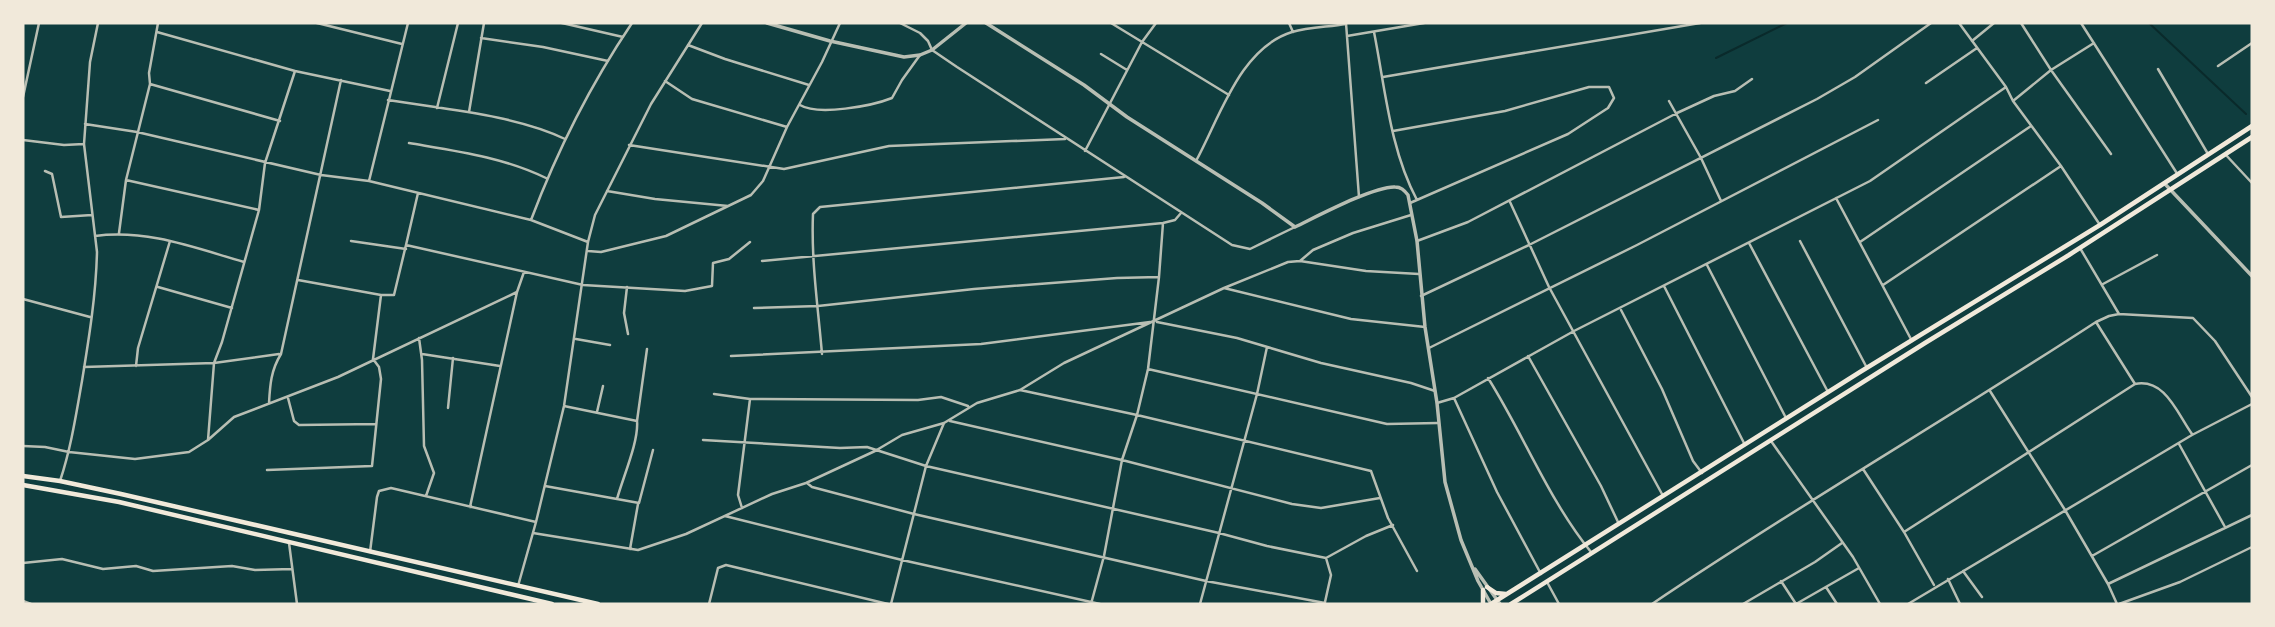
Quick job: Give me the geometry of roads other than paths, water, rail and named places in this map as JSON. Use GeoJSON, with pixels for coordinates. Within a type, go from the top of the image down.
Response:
{"type":"FeatureCollection","features":[{"type":"Feature","properties":{"kind":"highway"},"geometry":{"type":"LineString","coordinates":[[1491,604],[1786,418],[2064,248],[2252,126]]}},
{"type":"Feature","properties":{"kind":"highway"},"geometry":{"type":"LineString","coordinates":[[1511,604],[2069,256],[2252,137]]}},
{"type":"Feature","properties":{"kind":"highway"},"geometry":{"type":"LineString","coordinates":[[2064,248],[2069,256]]}},
{"type":"Feature","properties":{"kind":"highway"},"geometry":{"type":"LineString","coordinates":[[23,476],[60,481],[578,602],[598,604]]}},
{"type":"Feature","properties":{"kind":"highway"},"geometry":{"type":"LineString","coordinates":[[23,485],[119,502],[552,604]]}},
{"type":"Feature","properties":{"kind":"highway"},"geometry":{"type":"LineString","coordinates":[[1483,604],[1485,588],[1507,594]]}},
{"type":"Feature","properties":{"kind":"street"},"geometry":{"type":"LineString","coordinates":[[23,97],[24,82],[39,23]]}},
{"type":"Feature","properties":{"kind":"street"},"geometry":{"type":"LineString","coordinates":[[60,481],[69,452],[84,367],[97,269],[85,124],[90,62],[98,23]]}},
{"type":"Feature","properties":{"kind":"street"},"geometry":{"type":"LineString","coordinates":[[119,233],[126,180],[150,84],[149,73],[158,23]]}},
{"type":"Feature","properties":{"kind":"street"},"geometry":{"type":"LineString","coordinates":[[317,23],[402,44]]}},
{"type":"Feature","properties":{"kind":"street"},"geometry":{"type":"LineString","coordinates":[[369,181],[408,23]]}},
{"type":"Feature","properties":{"kind":"street"},"geometry":{"type":"LineString","coordinates":[[437,108],[458,23]]}},
{"type":"Feature","properties":{"kind":"street"},"geometry":{"type":"LineString","coordinates":[[469,112],[484,23]]}},
{"type":"Feature","properties":{"kind":"street"},"geometry":{"type":"LineString","coordinates":[[562,23],[623,37]]}},
{"type":"Feature","properties":{"kind":"street"},"geometry":{"type":"LineString","coordinates":[[531,220],[546,178],[565,139],[632,23]]}},
{"type":"Feature","properties":{"kind":"street"},"geometry":{"type":"LineString","coordinates":[[518,586],[537,522],[564,406],[576,339],[588,242],[595,215],[628,145],[702,23]]}},
{"type":"Feature","properties":{"kind":"street"},"geometry":{"type":"LineString","coordinates":[[767,23],[830,41],[904,57],[932,50],[966,23]]}},
{"type":"Feature","properties":{"kind":"street"},"geometry":{"type":"LineString","coordinates":[[588,251],[601,252],[666,236],[751,195],[763,181],[839,23]]}},
{"type":"Feature","properties":{"kind":"street"},"geometry":{"type":"LineString","coordinates":[[900,23],[920,33],[932,50],[1065,139],[1241,249],[1261,245],[1379,189],[1398,187],[1406,191],[1417,241],[1441,457],[1450,504],[1461,540],[1491,604]]}},
{"type":"Feature","properties":{"kind":"street"},"geometry":{"type":"LineString","coordinates":[[986,23],[1295,227]]}},
{"type":"Feature","properties":{"kind":"street"},"geometry":{"type":"LineString","coordinates":[[1111,23],[1228,95]]}},
{"type":"Feature","properties":{"kind":"street"},"geometry":{"type":"LineString","coordinates":[[1086,151],[1127,69],[1156,23]]}},
{"type":"Feature","properties":{"kind":"street"},"geometry":{"type":"LineString","coordinates":[[1290,23],[1293,32]]}},
{"type":"Feature","properties":{"kind":"street"},"geometry":{"type":"LineString","coordinates":[[1196,161],[1228,95],[1256,53],[1271,42],[1293,32],[1346,23],[1359,197]]}},
{"type":"Feature","properties":{"kind":"street"},"geometry":{"type":"LineString","coordinates":[[1347,36],[1424,23]]}},
{"type":"Feature","properties":{"kind":"street"},"geometry":{"type":"LineString","coordinates":[[1383,77],[1700,23]]}},
{"type":"Feature","properties":{"kind":"street"},"geometry":{"type":"LineString","coordinates":[[1422,296],[1701,158],[1846,82],[1931,23]]}},
{"type":"Feature","properties":{"kind":"street"},"geometry":{"type":"LineString","coordinates":[[1959,23],[2100,225]]}},
{"type":"Feature","properties":{"kind":"street"},"geometry":{"type":"LineString","coordinates":[[1972,41],[1994,23]]}},
{"type":"Feature","properties":{"kind":"street"},"geometry":{"type":"LineString","coordinates":[[2021,23],[2111,154]]}},
{"type":"Feature","properties":{"kind":"street"},"geometry":{"type":"LineString","coordinates":[[2081,23],[2178,175]]}},
{"type":"Feature","properties":{"kind":"street"},"geometry":{"type":"LineString","coordinates":[[157,32],[295,71],[390,91]]}},
{"type":"Feature","properties":{"kind":"street"},"geometry":{"type":"LineString","coordinates":[[1374,32],[1394,131],[1409,183],[1417,200]]}},
{"type":"Feature","properties":{"kind":"street"},"geometry":{"type":"LineString","coordinates":[[481,38],[543,47],[608,61]]}},
{"type":"Feature","properties":{"kind":"street"},"geometry":{"type":"LineString","coordinates":[[2013,101],[2051,70],[2094,43]]}},
{"type":"Feature","properties":{"kind":"street"},"geometry":{"type":"LineString","coordinates":[[2218,66],[2252,43]]}},
{"type":"Feature","properties":{"kind":"street"},"geometry":{"type":"LineString","coordinates":[[688,45],[809,85]]}},
{"type":"Feature","properties":{"kind":"street"},"geometry":{"type":"LineString","coordinates":[[1926,83],[1977,48]]}},
{"type":"Feature","properties":{"kind":"street"},"geometry":{"type":"LineString","coordinates":[[1101,54],[1127,69]]}},
{"type":"Feature","properties":{"kind":"street"},"geometry":{"type":"LineString","coordinates":[[800,105],[808,110],[832,110],[892,98],[920,55]]}},
{"type":"Feature","properties":{"kind":"street"},"geometry":{"type":"LineString","coordinates":[[2158,69],[2208,154]]}},
{"type":"Feature","properties":{"kind":"street"},"geometry":{"type":"LineString","coordinates":[[208,440],[214,363],[259,210],[265,163],[281,121],[295,71]]}},
{"type":"Feature","properties":{"kind":"street"},"geometry":{"type":"LineString","coordinates":[[1417,241],[1457,227],[1677,113],[1714,96],[1735,91],[1752,79]]}},
{"type":"Feature","properties":{"kind":"street"},"geometry":{"type":"LineString","coordinates":[[269,403],[270,378],[281,354],[299,280],[341,80]]}},
{"type":"Feature","properties":{"kind":"street"},"geometry":{"type":"LineString","coordinates":[[665,81],[692,99],[787,127]]}},
{"type":"Feature","properties":{"kind":"street"},"geometry":{"type":"LineString","coordinates":[[150,84],[281,121]]}},
{"type":"Feature","properties":{"kind":"street"},"geometry":{"type":"LineString","coordinates":[[1394,131],[1505,111],[1589,87],[1608,87],[1614,98],[1608,108],[1568,134],[1410,203]]}},
{"type":"Feature","properties":{"kind":"street"},"geometry":{"type":"LineString","coordinates":[[1437,403],[1454,398],[1574,331],[1870,181],[2006,87]]}},
{"type":"Feature","properties":{"kind":"street"},"geometry":{"type":"LineString","coordinates":[[388,100],[469,112],[540,128],[565,139]]}},
{"type":"Feature","properties":{"kind":"street"},"geometry":{"type":"LineString","coordinates":[[1669,101],[1721,201]]}},
{"type":"Feature","properties":{"kind":"street"},"geometry":{"type":"LineString","coordinates":[[1428,348],[1637,246],[1878,120]]}},
{"type":"Feature","properties":{"kind":"street"},"geometry":{"type":"LineString","coordinates":[[85,124],[137,132],[321,175],[369,181],[531,220],[588,242]]}},
{"type":"Feature","properties":{"kind":"street"},"geometry":{"type":"LineString","coordinates":[[1860,242],[2031,126]]}},
{"type":"Feature","properties":{"kind":"street"},"geometry":{"type":"LineString","coordinates":[[628,145],[784,169],[889,146],[1065,139]]}},
{"type":"Feature","properties":{"kind":"street"},"geometry":{"type":"LineString","coordinates":[[23,140],[64,145],[85,144]]}},
{"type":"Feature","properties":{"kind":"street"},"geometry":{"type":"LineString","coordinates":[[409,142],[467,152],[528,169],[546,178]]}},
{"type":"Feature","properties":{"kind":"street"},"geometry":{"type":"LineString","coordinates":[[2225,154],[2252,183]]}},
{"type":"Feature","properties":{"kind":"street"},"geometry":{"type":"LineString","coordinates":[[1883,285],[2061,166]]}},
{"type":"Feature","properties":{"kind":"street"},"geometry":{"type":"LineString","coordinates":[[45,171],[52,174],[61,217],[92,215]]}},
{"type":"Feature","properties":{"kind":"street"},"geometry":{"type":"LineString","coordinates":[[822,354],[813,256],[813,214],[820,207],[1126,177]]}},
{"type":"Feature","properties":{"kind":"street"},"geometry":{"type":"LineString","coordinates":[[126,180],[259,210]]}},
{"type":"Feature","properties":{"kind":"street"},"geometry":{"type":"LineString","coordinates":[[2165,184],[2252,276]]}},
{"type":"Feature","properties":{"kind":"street"},"geometry":{"type":"LineString","coordinates":[[607,191],[655,199],[730,206]]}},
{"type":"Feature","properties":{"kind":"street"},"geometry":{"type":"LineString","coordinates":[[299,280],[381,295],[390,296],[396,292],[418,193]]}},
{"type":"Feature","properties":{"kind":"street"},"geometry":{"type":"LineString","coordinates":[[1836,198],[1912,341]]}},
{"type":"Feature","properties":{"kind":"street"},"geometry":{"type":"LineString","coordinates":[[1509,201],[1549,287],[1664,497]]}},
{"type":"Feature","properties":{"kind":"street"},"geometry":{"type":"LineString","coordinates":[[762,261],[1163,223],[1175,220],[1181,213]]}},
{"type":"Feature","properties":{"kind":"street"},"geometry":{"type":"LineString","coordinates":[[1300,261],[1313,250],[1353,233],[1411,215]]}},
{"type":"Feature","properties":{"kind":"street"},"geometry":{"type":"LineString","coordinates":[[1091,603],[1104,556],[1122,460],[1138,415],[1148,369],[1155,322],[1163,223]]}},
{"type":"Feature","properties":{"kind":"street"},"geometry":{"type":"LineString","coordinates":[[95,236],[119,233],[170,241],[244,262]]}},
{"type":"Feature","properties":{"kind":"street"},"geometry":{"type":"LineString","coordinates":[[136,366],[138,348],[170,241]]}},
{"type":"Feature","properties":{"kind":"street"},"geometry":{"type":"LineString","coordinates":[[351,241],[406,247],[583,285],[685,291],[712,286],[713,263],[729,258],[750,242]]}},
{"type":"Feature","properties":{"kind":"street"},"geometry":{"type":"LineString","coordinates":[[1800,241],[1867,368]]}},
{"type":"Feature","properties":{"kind":"street"},"geometry":{"type":"LineString","coordinates":[[1749,243],[1828,392]]}},
{"type":"Feature","properties":{"kind":"street"},"geometry":{"type":"LineString","coordinates":[[2080,248],[2119,314]]}},
{"type":"Feature","properties":{"kind":"street"},"geometry":{"type":"LineString","coordinates":[[2103,284],[2157,256]]}},
{"type":"Feature","properties":{"kind":"street"},"geometry":{"type":"LineString","coordinates":[[534,533],[638,550],[686,534],[772,494],[806,483],[875,451],[902,435],[944,423],[994,396],[1020,390],[1064,363],[1155,322],[1159,317],[1287,262],[1300,261],[1366,271],[1420,274]]}},
{"type":"Feature","properties":{"kind":"street"},"geometry":{"type":"LineString","coordinates":[[1707,264],[1786,418]]}},
{"type":"Feature","properties":{"kind":"street"},"geometry":{"type":"LineString","coordinates":[[470,507],[517,292],[524,272]]}},
{"type":"Feature","properties":{"kind":"street"},"geometry":{"type":"LineString","coordinates":[[754,308],[818,306],[974,289],[1159,277]]}},
{"type":"Feature","properties":{"kind":"street"},"geometry":{"type":"LineString","coordinates":[[1664,286],[1745,445]]}},
{"type":"Feature","properties":{"kind":"street"},"geometry":{"type":"LineString","coordinates":[[158,287],[232,308]]}},
{"type":"Feature","properties":{"kind":"street"},"geometry":{"type":"LineString","coordinates":[[627,287],[624,313],[628,334]]}},
{"type":"Feature","properties":{"kind":"street"},"geometry":{"type":"LineString","coordinates":[[1224,288],[1351,319],[1425,327]]}},
{"type":"Feature","properties":{"kind":"street"},"geometry":{"type":"LineString","coordinates":[[23,446],[147,458],[189,452],[208,440],[234,417],[288,398],[517,292]]}},
{"type":"Feature","properties":{"kind":"street"},"geometry":{"type":"LineString","coordinates":[[267,470],[371,467],[382,379],[379,367],[373,359],[381,295]]}},
{"type":"Feature","properties":{"kind":"street"},"geometry":{"type":"LineString","coordinates":[[23,299],[91,317]]}},
{"type":"Feature","properties":{"kind":"street"},"geometry":{"type":"LineString","coordinates":[[1621,309],[1662,389],[1693,461],[1702,473]]}},
{"type":"Feature","properties":{"kind":"street"},"geometry":{"type":"LineString","coordinates":[[1652,604],[2096,322],[2119,314],[2193,318],[2215,341],[2252,397]]}},
{"type":"Feature","properties":{"kind":"street"},"geometry":{"type":"LineString","coordinates":[[731,356],[822,354],[981,344],[1155,322],[1237,338],[1321,363],[1435,391]]}},
{"type":"Feature","properties":{"kind":"street"},"geometry":{"type":"LineString","coordinates":[[2096,322],[2135,384]]}},
{"type":"Feature","properties":{"kind":"street"},"geometry":{"type":"LineString","coordinates":[[419,338],[422,354],[424,446],[433,473],[426,496]]}},
{"type":"Feature","properties":{"kind":"street"},"geometry":{"type":"LineString","coordinates":[[576,339],[610,345]]}},
{"type":"Feature","properties":{"kind":"street"},"geometry":{"type":"LineString","coordinates":[[1200,604],[1257,394],[1266,347]]}},
{"type":"Feature","properties":{"kind":"street"},"geometry":{"type":"LineString","coordinates":[[617,500],[638,429],[647,349]]}},
{"type":"Feature","properties":{"kind":"street"},"geometry":{"type":"LineString","coordinates":[[84,367],[214,363],[281,354]]}},
{"type":"Feature","properties":{"kind":"street"},"geometry":{"type":"LineString","coordinates":[[422,354],[500,366]]}},
{"type":"Feature","properties":{"kind":"street"},"geometry":{"type":"LineString","coordinates":[[1528,356],[1620,525]]}},
{"type":"Feature","properties":{"kind":"street"},"geometry":{"type":"LineString","coordinates":[[448,408],[453,358]]}},
{"type":"Feature","properties":{"kind":"street"},"geometry":{"type":"LineString","coordinates":[[1148,369],[1387,424],[1438,423]]}},
{"type":"Feature","properties":{"kind":"street"},"geometry":{"type":"LineString","coordinates":[[1488,378],[1554,501],[1592,553]]}},
{"type":"Feature","properties":{"kind":"street"},"geometry":{"type":"LineString","coordinates":[[1904,532],[2135,384],[2145,382],[2159,388],[2192,435]]}},
{"type":"Feature","properties":{"kind":"street"},"geometry":{"type":"LineString","coordinates":[[597,412],[603,386]]}},
{"type":"Feature","properties":{"kind":"street"},"geometry":{"type":"LineString","coordinates":[[1020,390],[1138,415],[1371,471],[1392,525],[1417,571]]}},
{"type":"Feature","properties":{"kind":"street"},"geometry":{"type":"LineString","coordinates":[[1990,391],[2066,510],[2118,604],[2180,582],[2252,547]]}},
{"type":"Feature","properties":{"kind":"street"},"geometry":{"type":"LineString","coordinates":[[714,394],[750,399],[918,400],[941,397],[970,407]]}},
{"type":"Feature","properties":{"kind":"street"},"geometry":{"type":"LineString","coordinates":[[288,398],[294,421],[299,425],[376,424]]}},
{"type":"Feature","properties":{"kind":"street"},"geometry":{"type":"LineString","coordinates":[[1454,398],[1497,492],[1541,574]]}},
{"type":"Feature","properties":{"kind":"street"},"geometry":{"type":"LineString","coordinates":[[742,508],[738,495],[750,399]]}},
{"type":"Feature","properties":{"kind":"street"},"geometry":{"type":"LineString","coordinates":[[1908,604],[2192,435],[2252,404]]}},
{"type":"Feature","properties":{"kind":"street"},"geometry":{"type":"LineString","coordinates":[[564,406],[637,421]]}},
{"type":"Feature","properties":{"kind":"street"},"geometry":{"type":"LineString","coordinates":[[948,420],[1122,460],[1292,504],[1321,508],[1380,498]]}},
{"type":"Feature","properties":{"kind":"street"},"geometry":{"type":"LineString","coordinates":[[709,604],[718,568],[726,565],[890,604],[926,466],[944,423]]}},
{"type":"Feature","properties":{"kind":"street"},"geometry":{"type":"LineString","coordinates":[[703,440],[840,449],[867,447],[926,466],[1113,511],[1219,533],[1267,547],[1326,558],[1392,525]]}},
{"type":"Feature","properties":{"kind":"street"},"geometry":{"type":"LineString","coordinates":[[1771,441],[1814,499],[1880,604]]}},
{"type":"Feature","properties":{"kind":"street"},"geometry":{"type":"LineString","coordinates":[[2179,444],[2225,527]]}},
{"type":"Feature","properties":{"kind":"street"},"geometry":{"type":"LineString","coordinates":[[630,549],[653,450]]}},
{"type":"Feature","properties":{"kind":"street"},"geometry":{"type":"LineString","coordinates":[[2092,556],[2252,465]]}},
{"type":"Feature","properties":{"kind":"street"},"geometry":{"type":"LineString","coordinates":[[1863,469],[1935,586]]}},
{"type":"Feature","properties":{"kind":"street"},"geometry":{"type":"LineString","coordinates":[[806,483],[812,487],[914,514],[1206,581],[1324,604],[1331,581],[1326,558]]}},
{"type":"Feature","properties":{"kind":"street"},"geometry":{"type":"LineString","coordinates":[[545,486],[639,503]]}},
{"type":"Feature","properties":{"kind":"street"},"geometry":{"type":"LineString","coordinates":[[370,552],[379,491],[391,488],[537,522]]}},
{"type":"Feature","properties":{"kind":"street"},"geometry":{"type":"LineString","coordinates":[[2108,584],[2252,515]]}},
{"type":"Feature","properties":{"kind":"street"},"geometry":{"type":"LineString","coordinates":[[725,516],[902,560],[1100,604]]}},
{"type":"Feature","properties":{"kind":"street"},"geometry":{"type":"LineString","coordinates":[[289,543],[298,604]]}},
{"type":"Feature","properties":{"kind":"street"},"geometry":{"type":"LineString","coordinates":[[1742,604],[1842,543]]}},
{"type":"Feature","properties":{"kind":"street"},"geometry":{"type":"LineString","coordinates":[[23,563],[62,559],[103,569],[136,566],[153,571],[232,566],[255,570],[292,569]]}},
{"type":"Feature","properties":{"kind":"street"},"geometry":{"type":"LineString","coordinates":[[1781,581],[1796,604],[1859,568]]}},
{"type":"Feature","properties":{"kind":"street"},"geometry":{"type":"LineString","coordinates":[[1963,570],[1982,597]]}},
{"type":"Feature","properties":{"kind":"street"},"geometry":{"type":"LineString","coordinates":[[1948,579],[1960,604]]}},
{"type":"Feature","properties":{"kind":"street"},"geometry":{"type":"LineString","coordinates":[[1546,582],[1559,604]]}},
{"type":"Feature","properties":{"kind":"street"},"geometry":{"type":"LineString","coordinates":[[1826,587],[1837,604]]}},
{"type":"Feature","properties":{"kind":"street"},"geometry":{"type":"LineString","coordinates":[[1485,588],[1498,602]]}},
{"type":"Feature","properties":{"kind":"street"},"geometry":{"type":"LineString","coordinates":[[526,604],[527,598]]}},
{"type":"Feature","properties":{"kind":"street"},"geometry":{"type":"LineString","coordinates":[[23,601],[31,604]]}},
{"type":"Feature","properties":{"kind":"waterway"},"geometry":{"type":"LineString","coordinates":[[1716,58],[1787,23]]}},
{"type":"Feature","properties":{"kind":"waterway"},"geometry":{"type":"LineString","coordinates":[[2149,23],[2246,114]]}}]}
